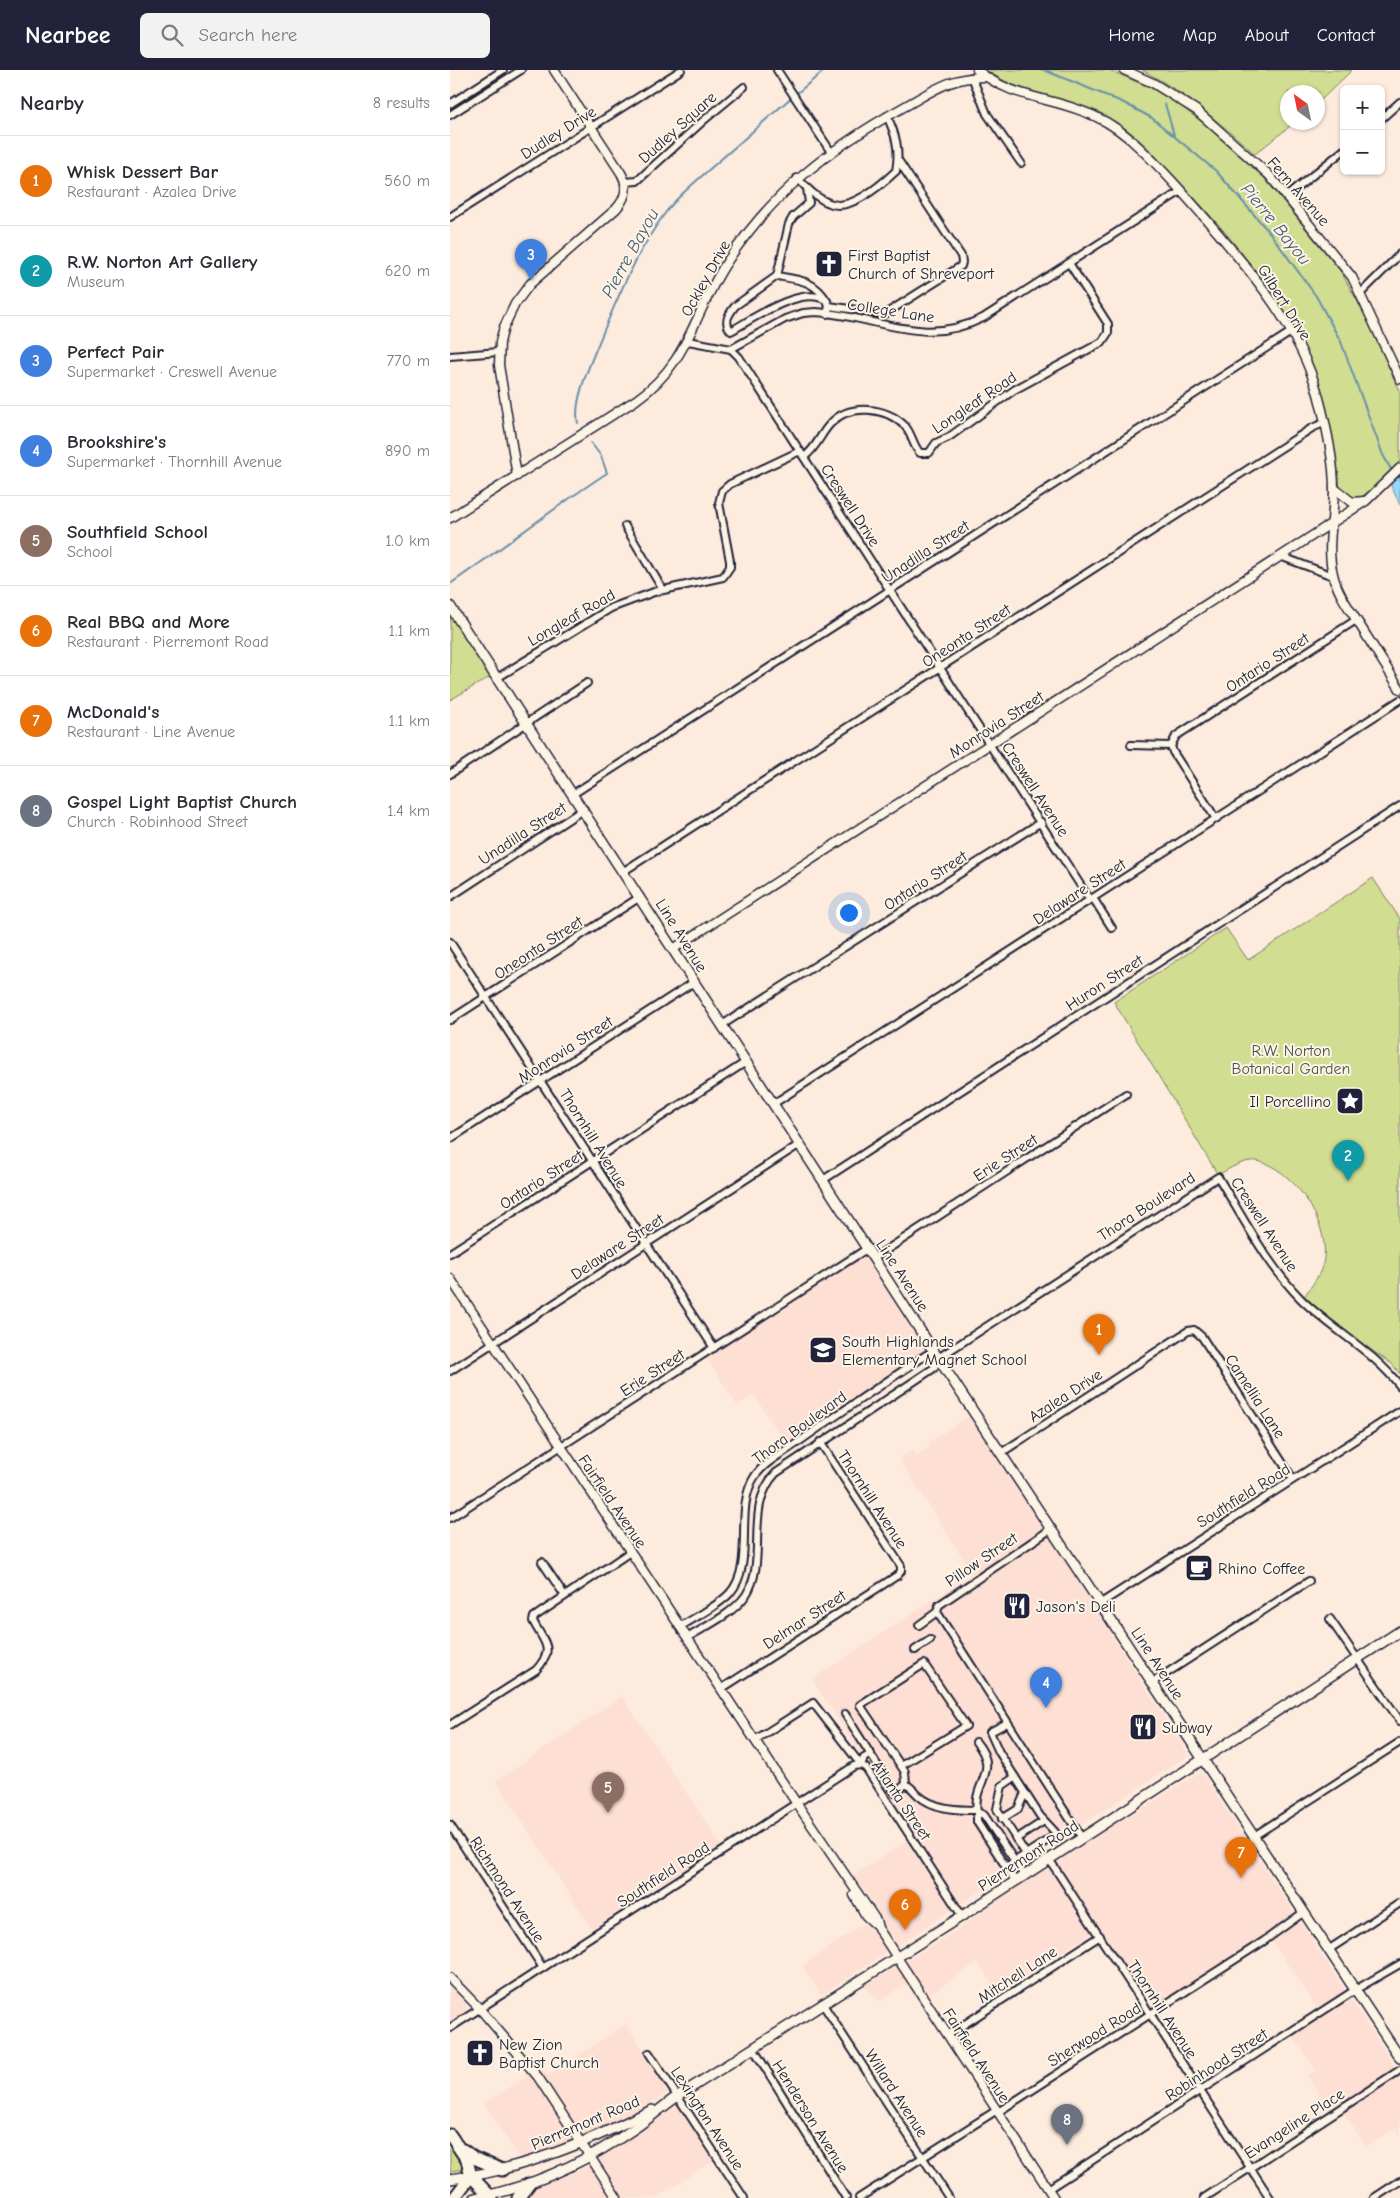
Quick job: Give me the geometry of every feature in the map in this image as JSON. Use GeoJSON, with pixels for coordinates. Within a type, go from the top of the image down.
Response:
{"type":"FeatureCollection","features":[{"type":"Feature","properties":{"kind":"highway"},"geometry":{"type":"LineString","coordinates":[[450,2135],[461,2148],[474,2158],[502,2170]]}},
{"type":"Feature","properties":{"kind":"highway"},"geometry":{"type":"LineString","coordinates":[[461,2148],[469,2164],[472,2176],[491,2196]]}},
{"type":"Feature","properties":{"kind":"highway"},"geometry":{"type":"LineString","coordinates":[[454,2198],[472,2176]]}},
{"type":"Feature","properties":{"kind":"highway"},"geometry":{"type":"LineString","coordinates":[[518,2198],[529,2184]]}},
{"type":"Feature","properties":{"kind":"main road","name":"Line Avenue"},"geometry":{"type":"LineString","coordinates":[[450,606],[938,1358],[1400,2058]]}},
{"type":"Feature","properties":{"kind":"main road","name":"Pierremont Road"},"geometry":{"type":"LineString","coordinates":[[475,2198],[491,2196],[529,2184],[590,2157],[822,2003],[962,1916],[1400,1631]]}},
{"type":"Feature","properties":{"kind":"main road","name":"Pierremont Road"},"geometry":{"type":"LineString","coordinates":[[450,2179],[502,2170],[582,2144],[675,2099]]}},
{"type":"Feature","properties":{"kind":"street"},"geometry":{"type":"LineString","coordinates":[[450,104],[503,70]]}},
{"type":"Feature","properties":{"kind":"street"},"geometry":{"type":"LineString","coordinates":[[450,115],[521,70]]}},
{"type":"Feature","properties":{"kind":"street"},"geometry":{"type":"LineString","coordinates":[[517,476],[500,373],[499,352],[509,313],[520,296],[537,277],[616,209],[625,196],[625,182],[592,127],[554,70]]}},
{"type":"Feature","properties":{"kind":"street","name":"Dudley Drive"},"geometry":{"type":"LineString","coordinates":[[450,217],[681,70]]}},
{"type":"Feature","properties":{"kind":"street"},"geometry":{"type":"LineString","coordinates":[[777,70],[831,152]]}},
{"type":"Feature","properties":{"kind":"street","name":"Fern Avenue"},"geometry":{"type":"LineString","coordinates":[[1124,70],[1153,83],[1196,110],[1255,161],[1287,196],[1340,262],[1361,293],[1397,364],[1400,379]]}},
{"type":"Feature","properties":{"kind":"street"},"geometry":{"type":"LineString","coordinates":[[975,73],[987,114],[1021,163]]}},
{"type":"Feature","properties":{"kind":"street","name":"Ockley Drive"},"geometry":{"type":"LineString","coordinates":[[450,518],[645,394],[670,369],[688,341],[711,290],[737,248],[776,200],[797,178],[831,152],[887,116],[946,83],[975,73],[986,77]]}},
{"type":"Feature","properties":{"kind":"street","name":"Gilbert Drive"},"geometry":{"type":"LineString","coordinates":[[986,77],[1026,96],[1080,110],[1107,122],[1131,140],[1181,191],[1255,277],[1291,332],[1318,394],[1330,447],[1334,488],[1330,551],[1333,576],[1356,620],[1400,688]]}},
{"type":"Feature","properties":{"kind":"street","name":"Dudley Square"},"geometry":{"type":"LineString","coordinates":[[625,182],[637,180],[744,87]]}},
{"type":"Feature","properties":{"kind":"street"},"geometry":{"type":"LineString","coordinates":[[1385,115],[1400,102]]}},
{"type":"Feature","properties":{"kind":"street"},"geometry":{"type":"LineString","coordinates":[[797,178],[807,188],[833,205],[849,204],[868,194],[896,171],[898,144],[887,116]]}},
{"type":"Feature","properties":{"kind":"street"},"geometry":{"type":"LineString","coordinates":[[1287,196],[1340,153]]}},
{"type":"Feature","properties":{"kind":"street"},"geometry":{"type":"LineString","coordinates":[[828,202],[810,203],[793,217],[789,224],[777,276],[743,299],[730,313],[727,322],[731,331],[792,299],[817,297],[828,303],[886,314],[961,266],[961,256],[898,160]]}},
{"type":"Feature","properties":{"kind":"street"},"geometry":{"type":"LineString","coordinates":[[807,188],[810,203]]}},
{"type":"Feature","properties":{"kind":"street","name":"College Lane"},"geometry":{"type":"LineString","coordinates":[[731,349],[791,316],[810,313],[827,314],[926,332],[955,329],[983,318],[1181,191]]}},
{"type":"Feature","properties":{"kind":"street"},"geometry":{"type":"LineString","coordinates":[[1361,293],[1400,254]]}},
{"type":"Feature","properties":{"kind":"street","name":"Longleaf Road"},"geometry":{"type":"LineString","coordinates":[[497,678],[611,608],[663,590],[716,580],[727,572],[730,561],[720,503],[722,492],[730,484],[814,448],[834,420],[848,412],[863,409],[891,416],[911,434],[920,453],[929,453],[936,443],[949,437],[1014,390],[1102,342],[1108,333],[1108,324],[1069,263]]}},
{"type":"Feature","properties":{"kind":"street"},"geometry":{"type":"LineString","coordinates":[[777,276],[810,283],[817,287],[828,303],[827,314]]}},
{"type":"Feature","properties":{"kind":"street","name":"Unadilla Street"},"geometry":{"type":"LineString","coordinates":[[573,794],[1291,332]]}},
{"type":"Feature","properties":{"kind":"street"},"geometry":{"type":"LineString","coordinates":[[688,341],[731,349]]}},
{"type":"Feature","properties":{"kind":"street","name":"Creswell Drive"},"geometry":{"type":"LineString","coordinates":[[731,349],[739,357],[941,668]]}},
{"type":"Feature","properties":{"kind":"street"},"geometry":{"type":"LineString","coordinates":[[450,356],[499,352]]}},
{"type":"Feature","properties":{"kind":"street","name":"Oneonta Street"},"geometry":{"type":"LineString","coordinates":[[624,872],[1304,434],[1324,423]]}},
{"type":"Feature","properties":{"kind":"street"},"geometry":{"type":"LineString","coordinates":[[1332,521],[1366,501],[1400,468]]}},
{"type":"Feature","properties":{"kind":"street"},"geometry":{"type":"LineString","coordinates":[[1334,488],[1352,502],[1366,501]]}},
{"type":"Feature","properties":{"kind":"street","name":"Monrovia Street"},"geometry":{"type":"LineString","coordinates":[[673,949],[1332,521]]}},
{"type":"Feature","properties":{"kind":"street"},"geometry":{"type":"LineString","coordinates":[[625,526],[663,590]]}},
{"type":"Feature","properties":{"kind":"street"},"geometry":{"type":"LineString","coordinates":[[1280,556],[1333,576]]}},
{"type":"Feature","properties":{"kind":"street","name":"Ontario Street"},"geometry":{"type":"LineString","coordinates":[[1172,746],[1176,736],[1356,620]]}},
{"type":"Feature","properties":{"kind":"street","name":"Creswell Avenue"},"geometry":{"type":"LineString","coordinates":[[941,668],[1112,928]]}},
{"type":"Feature","properties":{"kind":"street"},"geometry":{"type":"LineString","coordinates":[[450,774],[528,724],[587,683]]}},
{"type":"Feature","properties":{"kind":"street","name":"Delaware Street"},"geometry":{"type":"LineString","coordinates":[[773,1104],[1400,700]]}},
{"type":"Feature","properties":{"kind":"street"},"geometry":{"type":"LineString","coordinates":[[1131,745],[1172,746],[1173,752],[1216,819]]}},
{"type":"Feature","properties":{"kind":"street","name":"Huron Street"},"geometry":{"type":"LineString","coordinates":[[823,1180],[1400,806]]}},
{"type":"Feature","properties":{"kind":"street","name":"Unadilla Street"},"geometry":{"type":"LineString","coordinates":[[450,897],[584,810]]}},
{"type":"Feature","properties":{"kind":"street","name":"Ontario Street"},"geometry":{"type":"LineString","coordinates":[[722,1025],[1041,822]]}},
{"type":"Feature","properties":{"kind":"street","name":"Oneonta Street"},"geometry":{"type":"LineString","coordinates":[[450,1020],[640,897]]}},
{"type":"Feature","properties":{"kind":"street","name":"Thornhill Avenue"},"geometry":{"type":"LineString","coordinates":[[450,942],[714,1348]]}},
{"type":"Feature","properties":{"kind":"street","name":"Monrovia Street"},"geometry":{"type":"LineString","coordinates":[[450,1139],[694,982]]}},
{"type":"Feature","properties":{"kind":"street","name":"Ontario Street"},"geometry":{"type":"LineString","coordinates":[[450,1253],[746,1062]]}},
{"type":"Feature","properties":{"kind":"street","name":"Erie Street"},"geometry":{"type":"LineString","coordinates":[[874,1258],[1126,1094]]}},
{"type":"Feature","properties":{"kind":"street","name":"Delaware Street"},"geometry":{"type":"LineString","coordinates":[[450,1371],[800,1144]]}},
{"type":"Feature","properties":{"kind":"street","name":"Creswell Avenue"},"geometry":{"type":"LineString","coordinates":[[1218,1177],[1254,1238],[1300,1298],[1321,1317],[1372,1356],[1400,1386]]}},
{"type":"Feature","properties":{"kind":"street","name":"Thora Boulevard"},"geometry":{"type":"LineString","coordinates":[[687,1638],[733,1609],[747,1593],[754,1573],[759,1502],[765,1485],[776,1473],[934,1368],[938,1358],[1218,1177]]}},
{"type":"Feature","properties":{"kind":"street","name":"Erie Street"},"geometry":{"type":"LineString","coordinates":[[450,1518],[868,1248]]}},
{"type":"Feature","properties":{"kind":"street","name":"Fairfield Avenue"},"geometry":{"type":"LineString","coordinates":[[450,1278],[838,1866],[841,1875],[866,1916],[878,1928],[1054,2198]]}},
{"type":"Feature","properties":{"kind":"street","name":"Azalea Drive"},"geometry":{"type":"LineString","coordinates":[[1001,1453],[1188,1331],[1194,1330]]}},
{"type":"Feature","properties":{"kind":"street","name":"Camellia Lane"},"geometry":{"type":"LineString","coordinates":[[1194,1330],[1202,1337],[1293,1479]]}},
{"type":"Feature","properties":{"kind":"street","name":"Thora Boulevard"},"geometry":{"type":"LineString","coordinates":[[680,1627],[722,1600],[736,1584],[741,1566],[746,1501],[749,1487],[759,1471],[812,1432],[926,1355],[938,1358]]}},
{"type":"Feature","properties":{"kind":"street","name":"Southfield Road"},"geometry":{"type":"LineString","coordinates":[[1100,1602],[1400,1411]]}},
{"type":"Feature","properties":{"kind":"street","name":"Thornhill Avenue"},"geometry":{"type":"LineString","coordinates":[[820,1442],[900,1566],[901,1571]]}},
{"type":"Feature","properties":{"kind":"street","name":"Pillow Street"},"geometry":{"type":"LineString","coordinates":[[919,1626],[938,1615],[939,1604],[1051,1529]]}},
{"type":"Feature","properties":{"kind":"street"},"geometry":{"type":"LineString","coordinates":[[450,1725],[536,1670],[546,1660],[548,1652],[546,1643],[533,1619],[536,1615],[630,1552]]}},
{"type":"Feature","properties":{"kind":"street"},"geometry":{"type":"LineString","coordinates":[[542,1562],[565,1596]]}},
{"type":"Feature","properties":{"kind":"street","name":"Delmar Street"},"geometry":{"type":"LineString","coordinates":[[721,1689],[898,1575],[901,1571]]}},
{"type":"Feature","properties":{"kind":"street"},"geometry":{"type":"LineString","coordinates":[[1153,1682],[1309,1581]]}},
{"type":"Feature","properties":{"kind":"street"},"geometry":{"type":"LineString","coordinates":[[938,1615],[1082,1838]]}},
{"type":"Feature","properties":{"kind":"street"},"geometry":{"type":"LineString","coordinates":[[1330,1619],[1400,1721]]}},
{"type":"Feature","properties":{"kind":"street"},"geometry":{"type":"LineString","coordinates":[[915,1650],[930,1640]]}},
{"type":"Feature","properties":{"kind":"street"},"geometry":{"type":"LineString","coordinates":[[901,1766],[966,1726],[924,1664],[860,1705],[905,1772],[906,1784],[931,1804],[946,1808],[976,1811],[984,1815],[1024,1876]]}},
{"type":"Feature","properties":{"kind":"street","name":"Atlanta Street"},"geometry":{"type":"LineString","coordinates":[[754,1740],[813,1703],[861,1765],[866,1768],[962,1916]]}},
{"type":"Feature","properties":{"kind":"street"},"geometry":{"type":"LineString","coordinates":[[845,1714],[895,1793],[906,1784]]}},
{"type":"Feature","properties":{"kind":"street"},"geometry":{"type":"LineString","coordinates":[[1006,1867],[1054,1836],[1055,1832],[1044,1821],[1025,1794],[999,1752],[990,1732],[1007,1723]]}},
{"type":"Feature","properties":{"kind":"street"},"geometry":{"type":"LineString","coordinates":[[976,1742],[983,1750],[987,1764],[976,1811],[977,1822],[1015,1881]]}},
{"type":"Feature","properties":{"kind":"street"},"geometry":{"type":"LineString","coordinates":[[1254,1836],[1400,1742]]}},
{"type":"Feature","properties":{"kind":"street"},"geometry":{"type":"LineString","coordinates":[[861,1765],[864,1758],[871,1754]]}},
{"type":"Feature","properties":{"kind":"street","name":"Southfield Road"},"geometry":{"type":"LineString","coordinates":[[450,2028],[854,1766],[861,1765]]}},
{"type":"Feature","properties":{"kind":"street"},"geometry":{"type":"LineString","coordinates":[[1015,1777],[1002,1786],[996,1808],[1026,1854]]}},
{"type":"Feature","properties":{"kind":"street"},"geometry":{"type":"LineString","coordinates":[[1002,1818],[1018,1809],[1025,1794]]}},
{"type":"Feature","properties":{"kind":"street"},"geometry":{"type":"LineString","coordinates":[[1016,1839],[1044,1821]]}},
{"type":"Feature","properties":{"kind":"street","name":"Richmond Avenue"},"geometry":{"type":"LineString","coordinates":[[450,1825],[543,1968]]}},
{"type":"Feature","properties":{"kind":"street","name":"Thornhill Avenue"},"geometry":{"type":"LineString","coordinates":[[1050,1859],[1270,2198]]}},
{"type":"Feature","properties":{"kind":"street"},"geometry":{"type":"LineString","coordinates":[[1328,1950],[1400,1903]]}},
{"type":"Feature","properties":{"kind":"street","name":"Sherwood Road"},"geometry":{"type":"LineString","coordinates":[[859,2198],[1264,1941],[1304,1912]]}},
{"type":"Feature","properties":{"kind":"street","name":"Mitchell Lane"},"geometry":{"type":"LineString","coordinates":[[948,2035],[1100,1936]]}},
{"type":"Feature","properties":{"kind":"street","name":"Robinhood Street"},"geometry":{"type":"LineString","coordinates":[[1048,2190],[1355,1990],[1400,1964]]}},
{"type":"Feature","properties":{"kind":"street"},"geometry":{"type":"LineString","coordinates":[[450,1978],[480,2009],[538,2077],[617,2198]]}},
{"type":"Feature","properties":{"kind":"street","name":"Willard Avenue"},"geometry":{"type":"LineString","coordinates":[[822,2003],[949,2198]]}},
{"type":"Feature","properties":{"kind":"street","name":"Henderson Avenue"},"geometry":{"type":"LineString","coordinates":[[753,2048],[846,2198]]}},
{"type":"Feature","properties":{"kind":"street","name":"Lexington Avenue"},"geometry":{"type":"LineString","coordinates":[[649,2053],[675,2099],[744,2198]]}},
{"type":"Feature","properties":{"kind":"street","name":"Evangeline Place"},"geometry":{"type":"LineString","coordinates":[[1204,2198],[1400,2070]]}},
{"type":"Feature","properties":{"kind":"street"},"geometry":{"type":"LineString","coordinates":[[1374,2198],[1400,2181]]}},
{"type":"Feature","properties":{"kind":"shaded area","name":"South Highlands Elementary Magnet School"},"geometry":{"type":"Polygon","coordinates":[[[864,1256],[868,1257],[929,1351],[786,1444],[754,1395],[737,1405],[706,1357],[864,1256]]]}},
{"type":"Feature","properties":{"kind":"shaded area"},"geometry":{"type":"Polygon","coordinates":[[[971,1415],[1186,1751],[1187,1756],[821,1995],[802,1966],[854,1930],[880,1915],[854,1875],[914,1836],[812,1679],[973,1574],[899,1459],[913,1450],[917,1455],[930,1447],[928,1443],[971,1415]]]}},
{"type":"Feature","properties":{"kind":"shaded area"},"geometry":{"type":"Polygon","coordinates":[[[622,1696],[721,1845],[592,1929],[496,1781],[622,1696]]]}},
{"type":"Feature","properties":{"kind":"shaded area"},"geometry":{"type":"Polygon","coordinates":[[[1197,1774],[1202,1775],[1206,1779],[1400,2074],[1400,2134],[1396,2128],[1366,2147],[1343,2111],[1334,2117],[1307,2076],[1316,2070],[1288,2029],[1318,2009],[1268,1935],[1146,2014],[1093,1932],[998,1993],[978,1962],[919,2001],[906,1984],[880,2001],[864,1986],[956,1931],[1101,1831],[1137,1812],[1197,1774]]]}},
{"type":"Feature","properties":{"kind":"shaded area"},"geometry":{"type":"Polygon","coordinates":[[[450,1987],[465,2003],[467,2009],[465,2013],[450,2023],[450,1987]]]}},
{"type":"Feature","properties":{"kind":"shaded area"},"geometry":{"type":"Polygon","coordinates":[[[626,2024],[664,2081],[668,2092],[649,2105],[595,2134],[554,2150],[519,2158],[484,2104],[541,2066],[549,2075],[626,2024]]]}},
{"type":"Feature","properties":{"kind":"shaded area"},"geometry":{"type":"Polygon","coordinates":[[[685,2101],[721,2156],[655,2198],[522,2198],[533,2188],[583,2169],[685,2101]]]}},
{"type":"Feature","properties":{"kind":"green space"},"geometry":{"type":"Polygon","coordinates":[[[985,70],[1109,70],[1153,89],[1178,104],[1203,123],[1264,178],[1341,272],[1365,315],[1400,391],[1400,461],[1377,484],[1358,498],[1348,497],[1340,490],[1334,445],[1324,403],[1310,364],[1292,327],[1271,293],[1219,225],[1159,159],[1134,135],[1113,120],[1087,109],[1032,92],[985,70]]]}},
{"type":"Feature","properties":{"kind":"green space"},"geometry":{"type":"Polygon","coordinates":[[[1142,70],[1352,70],[1325,96],[1325,85],[1280,85],[1280,130],[1285,130],[1255,154],[1215,119],[1142,70]]]}},
{"type":"Feature","properties":{"kind":"green space"},"geometry":{"type":"Polygon","coordinates":[[[450,615],[490,677],[450,700],[450,615]]]}},
{"type":"Feature","properties":{"kind":"green space","name":"R.W. Norton Botanical Garden"},"geometry":{"type":"Polygon","coordinates":[[[1373,878],[1400,919],[1400,1374],[1392,1364],[1343,1331],[1303,1298],[1319,1274],[1324,1258],[1321,1229],[1306,1199],[1283,1174],[1257,1161],[1242,1163],[1218,1175],[1114,1002],[1226,928],[1248,960],[1373,878]]]}},
{"type":"Feature","properties":{"kind":"green space"},"geometry":{"type":"Polygon","coordinates":[[[450,2140],[456,2148],[465,2169],[450,2171],[450,2140]]]}},
{"type":"Feature","properties":{"kind":"water"},"geometry":{"type":"Polygon","coordinates":[[[1400,475],[1400,505],[1391,486],[1394,479],[1400,475]]]}},
{"type":"Feature","properties":{"kind":"waterway","name":"Pierre Bayou"},"geometry":{"type":"LineString","coordinates":[[796,94],[825,70]]}},
{"type":"Feature","properties":{"kind":"waterway","name":"Pierre Bayou"},"geometry":{"type":"LineString","coordinates":[[1044,70],[1122,102],[1152,118],[1216,171],[1270,233],[1316,296],[1341,342],[1383,455],[1393,473]]}},
{"type":"Feature","properties":{"kind":"waterway","name":"Pierre Bayou"},"geometry":{"type":"LineString","coordinates":[[578,423],[577,415],[580,395],[590,364],[627,277],[655,227],[682,194],[792,97]]}},
{"type":"Feature","properties":{"kind":"waterway"},"geometry":{"type":"LineString","coordinates":[[1165,104],[1174,135]]}},
{"type":"Feature","properties":{"kind":"waterway","name":"Pierre Bayou"},"geometry":{"type":"LineString","coordinates":[[450,584],[607,473],[601,456],[591,443]]}},
{"type":"Feature","properties":{"kind":"place","name":"First Baptist Church of Shreveport"},"geometry":{"type":"Point","coordinates":[829,264]}},
{"type":"Feature","properties":{"kind":"place","name":"Perfect Pair"},"geometry":{"type":"Point","coordinates":[531,280]}},
{"type":"Feature","properties":{"kind":"place","name":"Il Porcellino"},"geometry":{"type":"Point","coordinates":[1350,1101]}},
{"type":"Feature","properties":{"kind":"place","name":"R.W. Norton Art Gallery"},"geometry":{"type":"Point","coordinates":[1348,1181]}},
{"type":"Feature","properties":{"kind":"place","name":"South Highlands Elementary Magnet School"},"geometry":{"type":"Point","coordinates":[823,1350]}},
{"type":"Feature","properties":{"kind":"place","name":"Whisk Dessert Bar"},"geometry":{"type":"Point","coordinates":[1099,1355]}},
{"type":"Feature","properties":{"kind":"place","name":"Rhino Coffee"},"geometry":{"type":"Point","coordinates":[1199,1568]}},
{"type":"Feature","properties":{"kind":"place","name":"Jason's Deli"},"geometry":{"type":"Point","coordinates":[1017,1606]}},
{"type":"Feature","properties":{"kind":"place","name":"Brookshire's"},"geometry":{"type":"Point","coordinates":[1046,1708]}},
{"type":"Feature","properties":{"kind":"place","name":"Subway"},"geometry":{"type":"Point","coordinates":[1143,1727]}},
{"type":"Feature","properties":{"kind":"place","name":"Southfield School"},"geometry":{"type":"Point","coordinates":[608,1813]}},
{"type":"Feature","properties":{"kind":"place","name":"McDonald's"},"geometry":{"type":"Point","coordinates":[1241,1878]}},
{"type":"Feature","properties":{"kind":"place","name":"Real BBQ and More"},"geometry":{"type":"Point","coordinates":[905,1930]}},
{"type":"Feature","properties":{"kind":"place","name":"New Zion Baptist Church"},"geometry":{"type":"Point","coordinates":[480,2053]}},
{"type":"Feature","properties":{"kind":"place","name":"Gospel Light Baptist Church"},"geometry":{"type":"Point","coordinates":[1067,2145]}}]}
